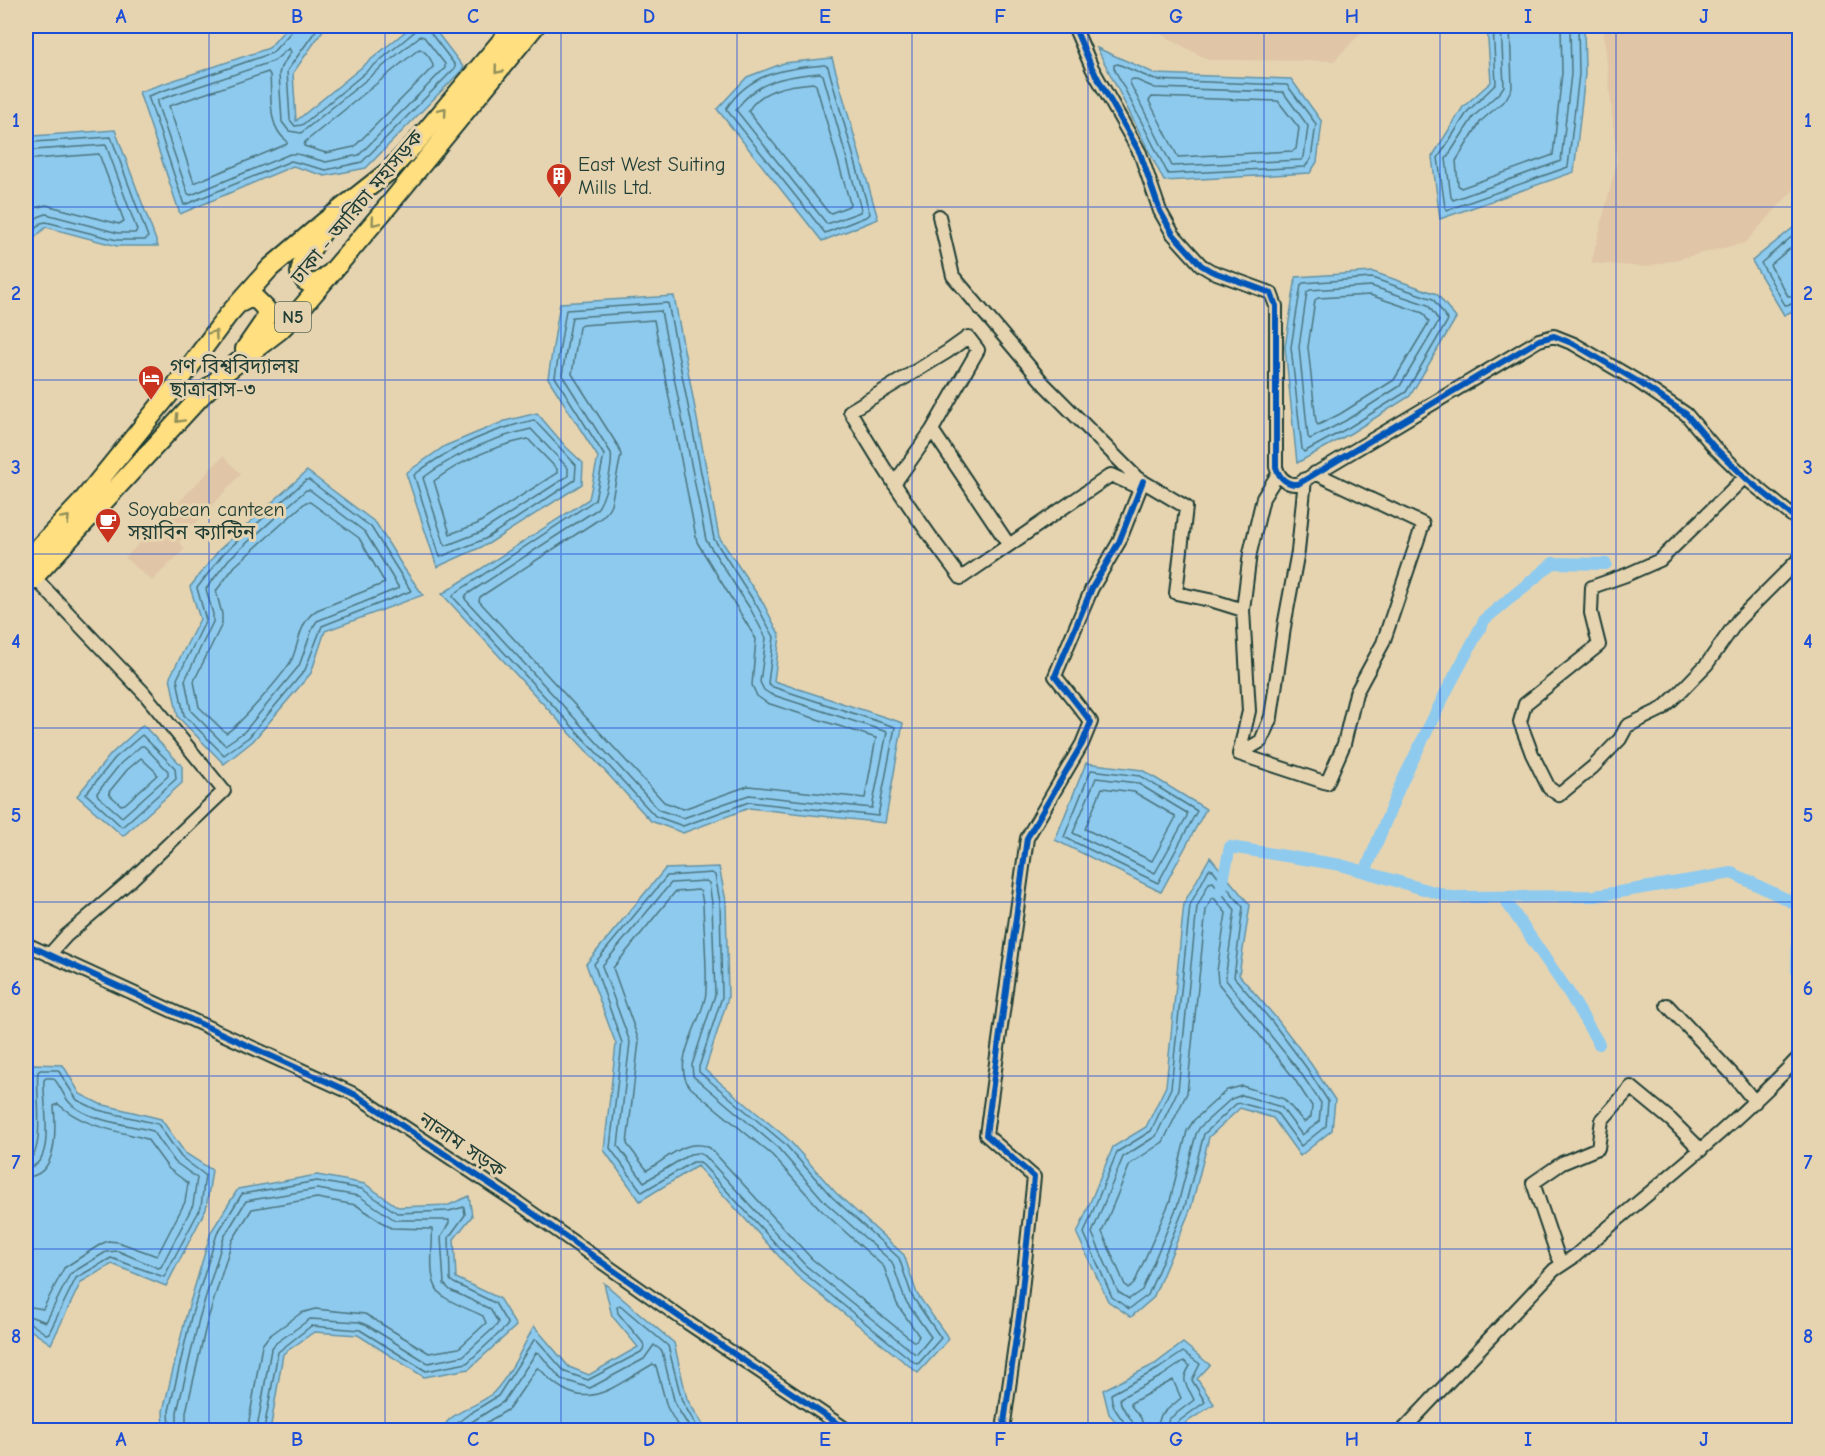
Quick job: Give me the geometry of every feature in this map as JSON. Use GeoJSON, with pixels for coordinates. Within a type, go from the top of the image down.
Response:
{"type":"FeatureCollection","features":[{"type":"Feature","properties":{"kind":"highway","name":"N5"},"geometry":{"type":"LineString","coordinates":[[28,575],[87,495],[174,388],[238,304],[270,268],[396,164],[416,144],[514,26]]}},
{"type":"Feature","properties":{"kind":"highway","name":"ঢাকা - আরিচা মহাসড়ক"},"geometry":{"type":"LineString","coordinates":[[28,575],[228,370],[280,330],[298,312],[535,26]]}},
{"type":"Feature","properties":{"kind":"highway"},"geometry":{"type":"LineString","coordinates":[[332,272],[319,282],[311,284],[305,281],[300,273],[302,264],[334,214]]}},
{"type":"Feature","properties":{"kind":"highway"},"geometry":{"type":"LineString","coordinates":[[228,370],[265,320],[266,309],[256,299],[248,299],[238,304]]}},
{"type":"Feature","properties":{"kind":"street"},"geometry":{"type":"LineString","coordinates":[[1074,26],[1092,68],[1140,153],[1160,211],[1173,234],[1201,265],[1210,271],[1263,288],[1274,298],[1277,351],[1275,457],[1278,474],[1292,485],[1539,340],[1554,336],[1574,344],[1619,370],[1686,414],[1714,447],[1745,477],[1800,522]]}},
{"type":"Feature","properties":{"kind":"street"},"geometry":{"type":"LineString","coordinates":[[939,216],[953,276],[1045,384],[1140,480],[1186,507],[1176,593],[1243,610]]}},
{"type":"Feature","properties":{"kind":"street"},"geometry":{"type":"LineString","coordinates":[[894,484],[932,430],[978,350],[968,337],[850,411],[894,484],[912,513],[961,579],[1111,475],[1133,485],[1140,480]]}},
{"type":"Feature","properties":{"kind":"street"},"geometry":{"type":"LineString","coordinates":[[932,430],[1009,545]]}},
{"type":"Feature","properties":{"kind":"street"},"geometry":{"type":"LineString","coordinates":[[1239,753],[1249,711],[1243,610],[1250,553],[1263,498],[1278,474]]}},
{"type":"Feature","properties":{"kind":"street"},"geometry":{"type":"LineString","coordinates":[[1239,753],[1261,741],[1271,717],[1310,476]]}},
{"type":"Feature","properties":{"kind":"street"},"geometry":{"type":"LineString","coordinates":[[1239,753],[1327,783],[1344,744],[1356,693],[1383,643],[1423,524],[1310,476]]}},
{"type":"Feature","properties":{"kind":"street"},"geometry":{"type":"LineString","coordinates":[[1745,477],[1660,560],[1592,587],[1591,613],[1599,645],[1525,704],[1520,722],[1549,788],[1558,795],[1593,767],[1620,739],[1627,726],[1662,710],[1707,664],[1738,620],[1800,558]]}},
{"type":"Feature","properties":{"kind":"street"},"geometry":{"type":"LineString","coordinates":[[1004,1431],[1034,1177],[986,1135],[1027,838],[1082,744],[1091,722],[1055,676],[1092,588],[1119,542],[1140,480]]}},
{"type":"Feature","properties":{"kind":"street"},"geometry":{"type":"LineString","coordinates":[[28,575],[143,692],[224,791],[48,955]]}},
{"type":"Feature","properties":{"kind":"street","name":"নালাম সড়ক"},"geometry":{"type":"LineString","coordinates":[[26,944],[356,1095],[511,1198],[697,1330],[847,1431]]}},
{"type":"Feature","properties":{"kind":"street"},"geometry":{"type":"LineString","coordinates":[[1667,1005],[1733,1075],[1755,1102]]}},
{"type":"Feature","properties":{"kind":"street"},"geometry":{"type":"LineString","coordinates":[[1403,1431],[1554,1270],[1575,1256],[1701,1150],[1755,1102],[1800,1056]]}},
{"type":"Feature","properties":{"kind":"street"},"geometry":{"type":"LineString","coordinates":[[1562,1264],[1533,1183],[1562,1163],[1598,1148],[1602,1120],[1632,1087],[1671,1120],[1701,1150]]}},
{"type":"Feature","properties":{"kind":"shaded area"},"geometry":{"type":"Polygon","coordinates":[[[1146,26],[1368,26],[1334,61],[1208,60],[1146,26]]]}},
{"type":"Feature","properties":{"kind":"shaded area"},"geometry":{"type":"Polygon","coordinates":[[[1603,26],[1799,26],[1799,184],[1745,243],[1645,267],[1591,263],[1617,162],[1603,26]]]}},
{"type":"Feature","properties":{"kind":"shaded area"},"geometry":{"type":"Polygon","coordinates":[[[223,456],[241,474],[179,542],[185,549],[152,581],[125,558],[223,456]]]}},
{"type":"Feature","properties":{"kind":"water"},"geometry":{"type":"Polygon","coordinates":[[[288,26],[326,26],[293,73],[296,121],[412,26],[432,26],[464,68],[366,168],[325,176],[293,166],[180,214],[139,92],[269,48],[288,26]]]}},
{"type":"Feature","properties":{"kind":"water"},"geometry":{"type":"Polygon","coordinates":[[[1487,26],[1584,26],[1585,74],[1574,172],[1440,219],[1432,157],[1463,107],[1491,82],[1487,26]]]}},
{"type":"Feature","properties":{"kind":"water"},"geometry":{"type":"Polygon","coordinates":[[[1097,48],[1156,74],[1291,79],[1322,122],[1317,162],[1310,173],[1164,181],[1097,48]]]}},
{"type":"Feature","properties":{"kind":"water"},"geometry":{"type":"Polygon","coordinates":[[[832,58],[878,219],[822,241],[717,109],[747,77],[784,63],[832,58]]]}},
{"type":"Feature","properties":{"kind":"water"},"geometry":{"type":"Polygon","coordinates":[[[115,130],[158,246],[117,246],[46,227],[26,246],[26,134],[33,136],[115,130]]]}},
{"type":"Feature","properties":{"kind":"water"},"geometry":{"type":"Polygon","coordinates":[[[1794,227],[1799,227],[1799,308],[1784,315],[1752,261],[1794,227]]]}},
{"type":"Feature","properties":{"kind":"water"},"geometry":{"type":"Polygon","coordinates":[[[1373,272],[1437,294],[1456,318],[1410,396],[1297,463],[1285,347],[1296,277],[1373,272]]]}},
{"type":"Feature","properties":{"kind":"water"},"geometry":{"type":"Polygon","coordinates":[[[674,296],[719,537],[763,603],[780,636],[774,681],[903,723],[885,823],[749,808],[683,833],[651,821],[442,594],[589,499],[598,457],[548,378],[560,303],[674,296]]]}},
{"type":"Feature","properties":{"kind":"water"},"geometry":{"type":"Polygon","coordinates":[[[537,413],[583,463],[582,484],[488,544],[437,567],[406,473],[445,446],[505,421],[537,413]]]}},
{"type":"Feature","properties":{"kind":"water"},"geometry":{"type":"Polygon","coordinates":[[[307,471],[376,523],[423,595],[325,631],[311,673],[253,741],[224,764],[178,717],[170,677],[200,619],[190,587],[219,550],[307,471]]]}},
{"type":"Feature","properties":{"kind":"water"},"geometry":{"type":"Polygon","coordinates":[[[143,725],[182,766],[182,783],[123,836],[77,796],[111,754],[143,725]]]}},
{"type":"Feature","properties":{"kind":"water"},"geometry":{"type":"Polygon","coordinates":[[[1086,763],[1142,770],[1206,809],[1161,892],[1055,840],[1086,763]]]}},
{"type":"Feature","properties":{"kind":"water"},"geometry":{"type":"Polygon","coordinates":[[[1210,857],[1250,905],[1239,975],[1277,1019],[1335,1100],[1332,1130],[1300,1156],[1273,1118],[1240,1108],[1209,1137],[1191,1208],[1153,1298],[1131,1317],[1108,1301],[1077,1234],[1113,1147],[1146,1127],[1166,1086],[1184,903],[1210,857]]]}},
{"type":"Feature","properties":{"kind":"water"},"geometry":{"type":"Polygon","coordinates":[[[719,867],[726,901],[728,998],[705,1070],[788,1139],[836,1193],[904,1255],[917,1294],[949,1339],[918,1373],[796,1275],[697,1166],[640,1201],[604,1150],[616,1044],[586,964],[665,869],[719,867]]]}},
{"type":"Feature","properties":{"kind":"water"},"geometry":{"type":"Polygon","coordinates":[[[33,1064],[63,1065],[80,1094],[100,1104],[161,1119],[185,1153],[212,1170],[206,1209],[166,1286],[112,1264],[81,1282],[51,1344],[26,1327],[26,1164],[34,1127],[30,1084],[33,1064]]]}},
{"type":"Feature","properties":{"kind":"water"},"geometry":{"type":"Polygon","coordinates":[[[317,1175],[365,1184],[398,1207],[449,1205],[469,1196],[472,1216],[454,1239],[456,1278],[499,1298],[516,1326],[469,1369],[424,1377],[358,1335],[314,1332],[283,1354],[271,1425],[273,1430],[164,1430],[163,1411],[186,1316],[211,1232],[238,1189],[317,1175]]]}},
{"type":"Feature","properties":{"kind":"water"},"geometry":{"type":"Polygon","coordinates":[[[604,1283],[674,1343],[687,1399],[706,1430],[442,1430],[446,1423],[458,1413],[494,1392],[511,1369],[534,1326],[569,1367],[589,1375],[638,1347],[612,1316],[604,1283]]]}},
{"type":"Feature","properties":{"kind":"water"},"geometry":{"type":"Polygon","coordinates":[[[1183,1343],[1210,1365],[1197,1379],[1214,1404],[1175,1430],[1123,1430],[1109,1414],[1103,1390],[1155,1364],[1183,1343]]]}},
{"type":"Feature","properties":{"kind":"waterway"},"geometry":{"type":"LineString","coordinates":[[1365,872],[1400,786],[1485,619],[1553,563],[1606,564]]}},
{"type":"Feature","properties":{"kind":"waterway"},"geometry":{"type":"LineString","coordinates":[[1221,890],[1230,847],[1341,865],[1451,897],[1595,896],[1732,873],[1798,905],[1797,971]]}},
{"type":"Feature","properties":{"kind":"waterway"},"geometry":{"type":"LineString","coordinates":[[1503,897],[1569,993],[1599,1044]]}},
{"type":"Feature","properties":{"kind":"cycle path"},"geometry":{"type":"LineString","coordinates":[[1074,26],[1092,68],[1140,153],[1160,211],[1173,234],[1201,265],[1211,271],[1271,293],[1276,306],[1276,467],[1284,480],[1298,484],[1539,340],[1554,336],[1574,344],[1637,381],[1686,414],[1714,447],[1749,481],[1800,522]]}},
{"type":"Feature","properties":{"kind":"cycle path"},"geometry":{"type":"LineString","coordinates":[[1003,1430],[1020,1309],[1034,1177],[986,1135],[1027,838],[1082,744],[1091,722],[1055,676],[1092,588],[1119,542],[1143,481]]}},
{"type":"Feature","properties":{"kind":"cycle path"},"geometry":{"type":"LineString","coordinates":[[26,944],[356,1095],[511,1198],[688,1323],[847,1430]]}},
{"type":"Feature","properties":{"kind":"place","name":"East West Suiting Mills Ltd."},"geometry":{"type":"Point","coordinates":[559,199]}},
{"type":"Feature","properties":{"kind":"place","name":"গণ বিশ্ববিদ্যালয় ছাত্রাবাস-৩"},"geometry":{"type":"Point","coordinates":[151,401]}},
{"type":"Feature","properties":{"kind":"place","name":"Soyabean canteen সয়াবিন ক্যান্টিন"},"geometry":{"type":"Point","coordinates":[108,544]}}]}
